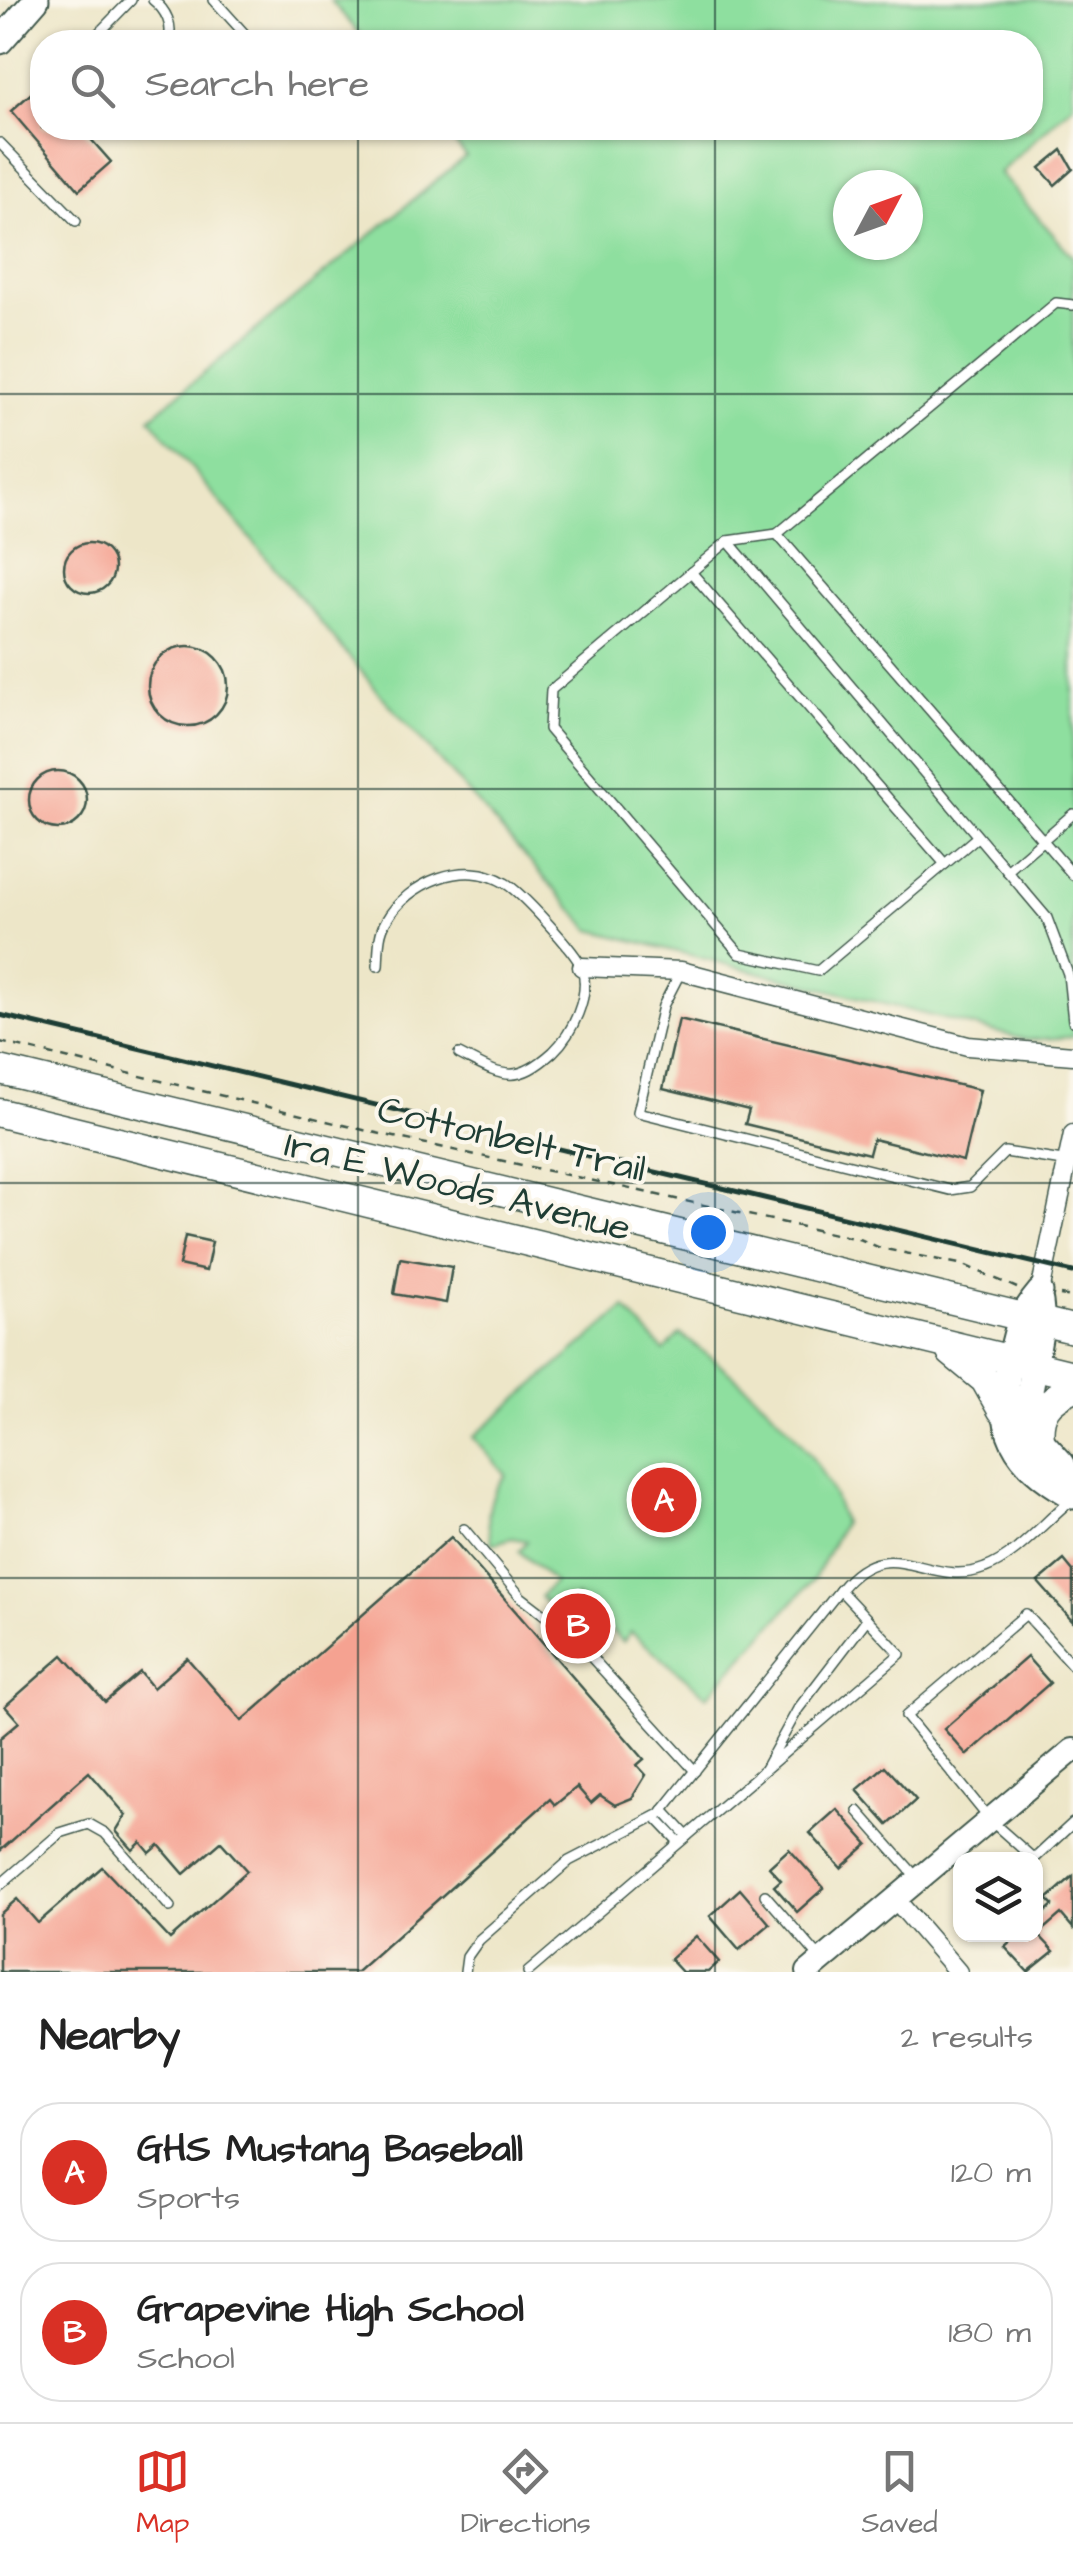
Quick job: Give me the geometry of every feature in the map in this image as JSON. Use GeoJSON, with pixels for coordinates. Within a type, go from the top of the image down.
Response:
{"type":"FeatureCollection","features":[{"type":"Feature","properties":{"kind":"main road"},"geometry":{"type":"LineString","coordinates":[[0,41],[36,0]]}},
{"type":"Feature","properties":{"kind":"main road","name":"Ira E Woods Avenue"},"geometry":{"type":"LineString","coordinates":[[0,1070],[1020,1303],[1073,1329]]}},
{"type":"Feature","properties":{"kind":"main road","name":"Ira E Woods Avenue"},"geometry":{"type":"LineString","coordinates":[[0,1113],[1073,1375]]}},
{"type":"Feature","properties":{"kind":"main road"},"geometry":{"type":"LineString","coordinates":[[1040,1292],[1020,1303],[1026,1414],[1040,1440],[1062,1464],[1073,1496]]}},
{"type":"Feature","properties":{"kind":"main road"},"geometry":{"type":"LineString","coordinates":[[938,1342],[985,1380],[1002,1410],[1013,1443],[1044,1480],[1073,1496]]}},
{"type":"Feature","properties":{"kind":"main road"},"geometry":{"type":"LineString","coordinates":[[1002,1410],[1021,1363]]}},
{"type":"Feature","properties":{"kind":"main road"},"geometry":{"type":"LineString","coordinates":[[1040,1440],[1040,1415],[1046,1404],[1073,1388]]}},
{"type":"Feature","properties":{"kind":"street"},"geometry":{"type":"LineString","coordinates":[[582,967],[681,971],[968,1046],[1073,1055]]}},
{"type":"Feature","properties":{"kind":"street"},"geometry":{"type":"LineString","coordinates":[[1040,1292],[1073,1134]]}},
{"type":"Feature","properties":{"kind":"street"},"geometry":{"type":"LineString","coordinates":[[815,1966],[1073,1750]]}},
{"type":"Feature","properties":{"kind":"street"},"geometry":{"type":"LineString","coordinates":[[896,1900],[958,1972]]}},
{"type":"Feature","properties":{"kind":"lane"},"geometry":{"type":"LineString","coordinates":[[102,30],[131,0]]}},
{"type":"Feature","properties":{"kind":"lane"},"geometry":{"type":"LineString","coordinates":[[153,0],[164,8],[170,30]]}},
{"type":"Feature","properties":{"kind":"lane"},"geometry":{"type":"LineString","coordinates":[[214,0],[241,30]]}},
{"type":"Feature","properties":{"kind":"lane"},"geometry":{"type":"LineString","coordinates":[[0,144],[76,221]]}},
{"type":"Feature","properties":{"kind":"lane"},"geometry":{"type":"LineString","coordinates":[[978,837],[818,970],[740,954],[549,730],[552,690],[728,541],[777,534],[1056,302],[1073,305]]}},
{"type":"Feature","properties":{"kind":"lane"},"geometry":{"type":"LineString","coordinates":[[777,534],[1073,875]]}},
{"type":"Feature","properties":{"kind":"lane"},"geometry":{"type":"LineString","coordinates":[[728,541],[1046,918],[1068,974],[1073,1021]]}},
{"type":"Feature","properties":{"kind":"lane"},"geometry":{"type":"LineString","coordinates":[[691,572],[945,864]]}},
{"type":"Feature","properties":{"kind":"lane"},"geometry":{"type":"LineString","coordinates":[[1007,871],[1073,814]]}},
{"type":"Feature","properties":{"kind":"lane"},"geometry":{"type":"LineString","coordinates":[[378,966],[385,922],[402,900],[441,876],[478,872],[506,883],[582,967],[583,995],[576,1018],[556,1049],[527,1072],[505,1077],[459,1054]]}},
{"type":"Feature","properties":{"kind":"lane"},"geometry":{"type":"LineString","coordinates":[[681,971],[663,1006],[638,1112],[950,1190],[970,1188],[1005,1152],[1069,1162]]}},
{"type":"Feature","properties":{"kind":"lane"},"geometry":{"type":"LineString","coordinates":[[464,1972],[467,1957],[479,1940],[569,1861],[659,1814],[863,1566],[878,1560],[955,1571],[983,1569],[1073,1496]]}},
{"type":"Feature","properties":{"kind":"lane"},"geometry":{"type":"LineString","coordinates":[[464,1530],[521,1597],[572,1636],[694,1771]]}},
{"type":"Feature","properties":{"kind":"lane"},"geometry":{"type":"LineString","coordinates":[[528,1972],[900,1654],[840,1590]]}},
{"type":"Feature","properties":{"kind":"lane"},"geometry":{"type":"LineString","coordinates":[[1073,1666],[1026,1614],[906,1716],[991,1821],[1034,1860],[1073,1824]]}},
{"type":"Feature","properties":{"kind":"lane"},"geometry":{"type":"LineString","coordinates":[[761,1776],[798,1709],[868,1619]]}},
{"type":"Feature","properties":{"kind":"lane"},"geometry":{"type":"LineString","coordinates":[[858,1811],[920,1881]]}},
{"type":"Feature","properties":{"kind":"lane"},"geometry":{"type":"LineString","coordinates":[[659,1814],[682,1839]]}},
{"type":"Feature","properties":{"kind":"lane"},"geometry":{"type":"LineString","coordinates":[[1,1882],[60,1834],[88,1824],[104,1833],[170,1908]]}},
{"type":"Feature","properties":{"kind":"lane"},"geometry":{"type":"LineString","coordinates":[[765,1895],[815,1966]]}},
{"type":"Feature","properties":{"kind":"path","name":"Cottonbelt Trail"},"geometry":{"type":"LineString","coordinates":[[0,1042],[391,1137],[964,1265],[1020,1303],[1040,1292]]}},
{"type":"Feature","properties":{"kind":"green space"},"geometry":{"type":"Polygon","coordinates":[[[330,0],[1073,0],[1073,104],[1043,132],[1043,30],[356,30],[330,0]]]}},
{"type":"Feature","properties":{"kind":"green space"},"geometry":{"type":"Polygon","coordinates":[[[452,140],[1034,140],[999,173],[1073,257],[1073,1037],[1027,1040],[591,930],[381,695],[150,418],[466,156],[452,140]]]}},
{"type":"Feature","properties":{"kind":"green space"},"geometry":{"type":"Polygon","coordinates":[[[625,1308],[664,1351],[680,1334],[778,1416],[818,1466],[843,1523],[814,1579],[707,1696],[631,1632],[623,1642],[576,1597],[560,1616],[540,1597],[554,1582],[519,1551],[527,1541],[512,1538],[492,1544],[492,1499],[506,1475],[473,1437],[625,1308]]]}},
{"type":"Feature","properties":{"kind":"building"},"geometry":{"type":"Polygon","coordinates":[[[30,94],[30,133],[11,111],[30,94]]]}},
{"type":"Feature","properties":{"kind":"building"},"geometry":{"type":"Polygon","coordinates":[[[36,140],[92,140],[111,162],[79,190],[36,140]]]}},
{"type":"Feature","properties":{"kind":"building"},"geometry":{"type":"Polygon","coordinates":[[[1062,150],[1073,169],[1055,185],[1040,168],[1062,150]]]}},
{"type":"Feature","properties":{"kind":"building"},"geometry":{"type":"Polygon","coordinates":[[[89,543],[107,550],[114,568],[107,586],[89,593],[71,586],[64,568],[71,550],[89,543]]]}},
{"type":"Feature","properties":{"kind":"building"},"geometry":{"type":"Polygon","coordinates":[[[188,646],[203,649],[216,658],[225,671],[225,701],[216,714],[203,723],[188,726],[173,723],[160,714],[151,701],[148,686],[151,671],[160,658],[173,649],[188,646]]]}},
{"type":"Feature","properties":{"kind":"building"},"geometry":{"type":"Polygon","coordinates":[[[58,771],[79,779],[87,800],[79,821],[58,829],[37,821],[29,800],[37,779],[58,771]]]}},
{"type":"Feature","properties":{"kind":"building"},"geometry":{"type":"Polygon","coordinates":[[[679,1019],[980,1090],[963,1161],[873,1139],[869,1154],[745,1124],[749,1110],[663,1089],[679,1019]]]}},
{"type":"Feature","properties":{"kind":"building"},"geometry":{"type":"Polygon","coordinates":[[[185,1236],[212,1242],[206,1271],[179,1265],[185,1236]]]}},
{"type":"Feature","properties":{"kind":"building"},"geometry":{"type":"Polygon","coordinates":[[[400,1258],[452,1267],[446,1303],[394,1294],[400,1258]]]}},
{"type":"Feature","properties":{"kind":"building"},"geometry":{"type":"Polygon","coordinates":[[[451,1537],[644,1759],[637,1765],[646,1775],[632,1798],[615,1805],[600,1795],[591,1803],[577,1787],[555,1805],[550,1799],[357,1972],[0,1972],[0,1914],[17,1899],[38,1923],[102,1867],[170,1939],[247,1871],[221,1842],[184,1874],[159,1845],[150,1853],[141,1842],[133,1850],[116,1831],[126,1815],[89,1772],[0,1851],[0,1738],[19,1722],[5,1706],[63,1655],[105,1702],[140,1672],[153,1688],[187,1658],[242,1721],[451,1537]]]}},
{"type":"Feature","properties":{"kind":"building"},"geometry":{"type":"Polygon","coordinates":[[[1064,1560],[1073,1571],[1073,1622],[1038,1582],[1064,1560]]]}},
{"type":"Feature","properties":{"kind":"building"},"geometry":{"type":"Polygon","coordinates":[[[1027,1657],[1050,1683],[967,1755],[944,1729],[1027,1657]]]}},
{"type":"Feature","properties":{"kind":"building"},"geometry":{"type":"Polygon","coordinates":[[[885,1766],[916,1800],[888,1825],[857,1790],[885,1766]]]}},
{"type":"Feature","properties":{"kind":"building"},"geometry":{"type":"Polygon","coordinates":[[[837,1809],[868,1844],[841,1868],[810,1833],[837,1809]]]}},
{"type":"Feature","properties":{"kind":"building"},"geometry":{"type":"Polygon","coordinates":[[[789,1849],[824,1888],[797,1912],[774,1886],[781,1880],[769,1867],[789,1849]]]}},
{"type":"Feature","properties":{"kind":"building"},"geometry":{"type":"Polygon","coordinates":[[[1073,1876],[1073,1928],[1061,1914],[1043,1930],[1043,1914],[1053,1905],[1047,1899],[1073,1876]]]}},
{"type":"Feature","properties":{"kind":"building"},"geometry":{"type":"Polygon","coordinates":[[[740,1889],[770,1924],[739,1950],[710,1916],[740,1889]]]}},
{"type":"Feature","properties":{"kind":"building"},"geometry":{"type":"Polygon","coordinates":[[[696,1936],[719,1962],[708,1972],[682,1972],[670,1959],[696,1936]]]}},
{"type":"Feature","properties":{"kind":"building"},"geometry":{"type":"Polygon","coordinates":[[[1043,1939],[1054,1951],[1028,1972],[1005,1947],[1011,1942],[1043,1939]]]}},
{"type":"Feature","properties":{"kind":"railway"},"geometry":{"type":"LineString","coordinates":[[0,1015],[1073,1272]]}},
{"type":"Feature","properties":{"kind":"place","name":"GHS Mustang Baseball"},"geometry":{"type":"Point","coordinates":[664,1500]}},
{"type":"Feature","properties":{"kind":"place","name":"Grapevine High School"},"geometry":{"type":"Point","coordinates":[578,1626]}}]}
